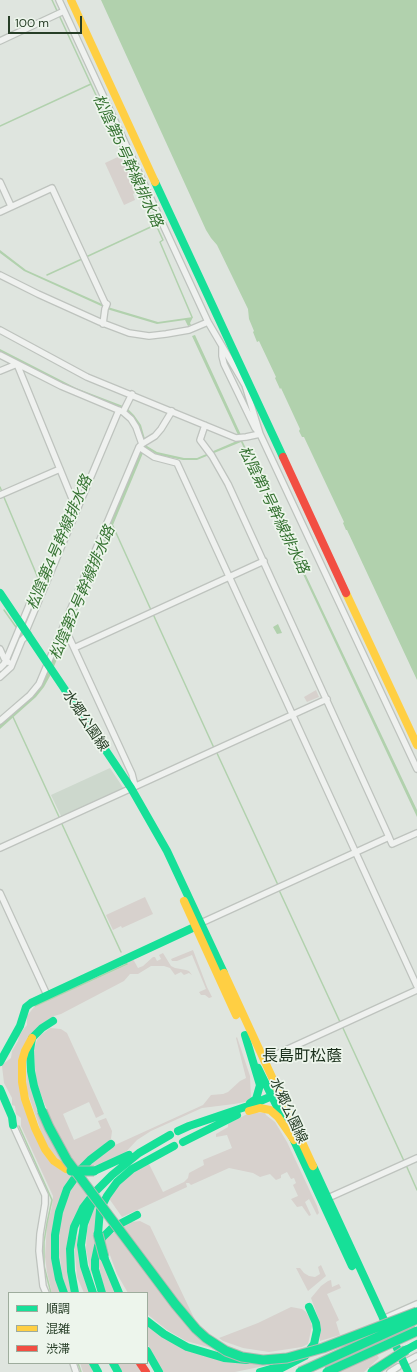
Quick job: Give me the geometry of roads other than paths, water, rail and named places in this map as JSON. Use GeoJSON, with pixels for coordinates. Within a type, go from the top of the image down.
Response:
{"type":"FeatureCollection","features":[{"type":"Feature","properties":{"kind":"main road"},"geometry":{"type":"LineString","coordinates":[[71,0],[247,384],[417,745]]}},
{"type":"Feature","properties":{"kind":"main road","name":"水郷公園線"},"geometry":{"type":"LineString","coordinates":[[0,593],[133,787],[167,851],[245,1035],[403,1369]]}},
{"type":"Feature","properties":{"kind":"main road"},"geometry":{"type":"LineString","coordinates":[[0,1062],[20,1026],[26,1007],[30,1003],[198,925]]}},
{"type":"Feature","properties":{"kind":"main road","name":"水郷公園線"},"geometry":{"type":"LineString","coordinates":[[198,925],[264,1060],[274,1096],[328,1198],[383,1319],[403,1369]]}},
{"type":"Feature","properties":{"kind":"main road"},"geometry":{"type":"LineString","coordinates":[[53,1021],[42,1028],[32,1038],[25,1051],[22,1061],[22,1082],[25,1099],[35,1128],[45,1149],[54,1161],[66,1169],[80,1172],[94,1171],[174,1133],[238,1112],[256,1109],[270,1110],[278,1117],[294,1140]]}},
{"type":"Feature","properties":{"kind":"main road"},"geometry":{"type":"LineString","coordinates":[[238,1112],[256,1099],[260,1090],[259,1080],[245,1035]]}},
{"type":"Feature","properties":{"kind":"main road"},"geometry":{"type":"LineString","coordinates":[[32,1038],[30,1050],[31,1071],[34,1086],[48,1127],[67,1160],[185,1318],[206,1338],[226,1351],[242,1358],[263,1360]]}},
{"type":"Feature","properties":{"kind":"main road"},"geometry":{"type":"LineString","coordinates":[[0,1089],[12,1117],[13,1125]]}},
{"type":"Feature","properties":{"kind":"main road"},"geometry":{"type":"LineString","coordinates":[[183,1142],[238,1112],[274,1096]]}},
{"type":"Feature","properties":{"kind":"main road"},"geometry":{"type":"LineString","coordinates":[[75,1292],[71,1271],[70,1248],[78,1217],[89,1199],[105,1181],[139,1153],[160,1140]]}},
{"type":"Feature","properties":{"kind":"main road"},"geometry":{"type":"LineString","coordinates":[[64,1292],[57,1268],[55,1246],[56,1223],[61,1206],[67,1189],[81,1169],[111,1144]]}},
{"type":"Feature","properties":{"kind":"main road"},"geometry":{"type":"LineString","coordinates":[[119,1292],[104,1257],[98,1234],[98,1218],[102,1206],[117,1182],[132,1169],[174,1146]]}},
{"type":"Feature","properties":{"kind":"main road"},"geometry":{"type":"LineString","coordinates":[[94,1292],[86,1275],[84,1266],[82,1255],[82,1234],[91,1204],[105,1181]]}},
{"type":"Feature","properties":{"kind":"main road"},"geometry":{"type":"LineString","coordinates":[[102,1292],[95,1269],[98,1246],[102,1238],[112,1228],[137,1216]]}},
{"type":"Feature","properties":{"kind":"main road"},"geometry":{"type":"LineString","coordinates":[[71,1271],[79,1292]]}},
{"type":"Feature","properties":{"kind":"main road"},"geometry":{"type":"LineString","coordinates":[[274,1372],[305,1356],[311,1350],[316,1338],[316,1323],[309,1307]]}},
{"type":"Feature","properties":{"kind":"main road"},"geometry":{"type":"LineString","coordinates":[[148,1322],[164,1334],[187,1347],[200,1352],[224,1358],[263,1360],[287,1358],[323,1348],[417,1312]]}},
{"type":"Feature","properties":{"kind":"main road"},"geometry":{"type":"LineString","coordinates":[[300,1372],[417,1319]]}},
{"type":"Feature","properties":{"kind":"main road"},"geometry":{"type":"LineString","coordinates":[[328,1372],[417,1331]]}},
{"type":"Feature","properties":{"kind":"main road"},"geometry":{"type":"LineString","coordinates":[[372,1372],[393,1357],[417,1344]]}},
{"type":"Feature","properties":{"kind":"main road"},"geometry":{"type":"LineString","coordinates":[[148,1353],[159,1372]]}},
{"type":"Feature","properties":{"kind":"main road"},"geometry":{"type":"LineString","coordinates":[[260,1372],[292,1363]]}},
{"type":"Feature","properties":{"kind":"street"},"geometry":{"type":"LineString","coordinates":[[59,0],[61,13],[208,322],[222,347],[247,384],[260,434],[417,769]]}},
{"type":"Feature","properties":{"kind":"street"},"geometry":{"type":"LineString","coordinates":[[0,41],[61,13]]}},
{"type":"Feature","properties":{"kind":"street"},"geometry":{"type":"LineString","coordinates":[[0,182],[11,206]]}},
{"type":"Feature","properties":{"kind":"street"},"geometry":{"type":"LineString","coordinates":[[0,212],[52,188],[107,304],[103,324]]}},
{"type":"Feature","properties":{"kind":"street"},"geometry":{"type":"LineString","coordinates":[[0,275],[103,324],[129,333],[149,336],[189,330],[208,322]]}},
{"type":"Feature","properties":{"kind":"street"},"geometry":{"type":"LineString","coordinates":[[0,330],[88,377],[205,425],[240,438],[260,434]]}},
{"type":"Feature","properties":{"kind":"street"},"geometry":{"type":"LineString","coordinates":[[222,347],[224,364],[255,428],[260,434]]}},
{"type":"Feature","properties":{"kind":"street"},"geometry":{"type":"LineString","coordinates":[[0,355],[67,389],[123,410],[136,427],[143,446],[154,457],[177,463],[417,986]]}},
{"type":"Feature","properties":{"kind":"street"},"geometry":{"type":"LineString","coordinates":[[0,371],[16,364]]}},
{"type":"Feature","properties":{"kind":"street"},"geometry":{"type":"LineString","coordinates":[[16,364],[77,507]]}},
{"type":"Feature","properties":{"kind":"street"},"geometry":{"type":"LineString","coordinates":[[0,677],[8,670],[9,663],[77,507],[132,394]]}},
{"type":"Feature","properties":{"kind":"street"},"geometry":{"type":"LineString","coordinates":[[0,721],[30,695],[50,667],[143,446],[161,429],[172,411]]}},
{"type":"Feature","properties":{"kind":"street"},"geometry":{"type":"LineString","coordinates":[[205,425],[200,440],[211,453],[228,484],[327,698],[392,844],[417,833]]}},
{"type":"Feature","properties":{"kind":"street"},"geometry":{"type":"LineString","coordinates":[[0,494],[60,469]]}},
{"type":"Feature","properties":{"kind":"street"},"geometry":{"type":"LineString","coordinates":[[74,648],[264,561]]}},
{"type":"Feature","properties":{"kind":"street"},"geometry":{"type":"LineString","coordinates":[[0,668],[4,664],[9,663],[22,640],[38,584]]}},
{"type":"Feature","properties":{"kind":"street"},"geometry":{"type":"LineString","coordinates":[[64,632],[74,648],[132,774],[133,787]]}},
{"type":"Feature","properties":{"kind":"street"},"geometry":{"type":"LineString","coordinates":[[0,649],[9,663]]}},
{"type":"Feature","properties":{"kind":"street"},"geometry":{"type":"LineString","coordinates":[[0,848],[327,698]]}},
{"type":"Feature","properties":{"kind":"street"},"geometry":{"type":"LineString","coordinates":[[198,925],[389,837]]}},
{"type":"Feature","properties":{"kind":"street"},"geometry":{"type":"LineString","coordinates":[[0,894],[47,995]]}},
{"type":"Feature","properties":{"kind":"street"},"geometry":{"type":"LineString","coordinates":[[264,1060],[417,990]]}},
{"type":"Feature","properties":{"kind":"street"},"geometry":{"type":"LineString","coordinates":[[13,1125],[45,1195],[39,1251],[43,1286],[46,1292]]}},
{"type":"Feature","properties":{"kind":"street"},"geometry":{"type":"LineString","coordinates":[[328,1198],[417,1158]]}},
{"type":"Feature","properties":{"kind":"street"},"geometry":{"type":"LineString","coordinates":[[383,1319],[417,1304]]}},
{"type":"Feature","properties":{"kind":"street"},"geometry":{"type":"LineString","coordinates":[[390,1372],[403,1369],[417,1356]]}},
{"type":"Feature","properties":{"kind":"water"},"geometry":{"type":"Polygon","coordinates":[[[101,0],[417,0],[417,680],[304,437],[302,437],[299,431],[300,429],[281,388],[280,389],[259,341],[257,342],[249,319],[248,309],[217,245],[206,230],[101,0]]]}},
{"type":"Feature","properties":{"kind":"water"},"geometry":{"type":"Polygon","coordinates":[[[0,250],[26,270],[111,308],[158,322],[193,317],[190,323],[191,325],[188,326],[185,320],[157,324],[110,310],[24,271],[0,253],[0,250]]]}},
{"type":"Feature","properties":{"kind":"water"},"geometry":{"type":"Polygon","coordinates":[[[195,335],[242,440],[417,810],[417,817],[241,442],[197,460],[183,460],[158,455],[146,448],[50,676],[36,697],[0,729],[0,725],[41,687],[140,451],[144,446],[140,431],[128,412],[51,378],[0,352],[0,349],[76,388],[128,409],[141,425],[147,446],[157,452],[184,458],[197,458],[239,440],[192,336],[195,335]]]}},
{"type":"Feature","properties":{"kind":"water"},"geometry":{"type":"Polygon","coordinates":[[[278,624],[282,633],[277,634],[273,627],[278,624]]]}},
{"type":"Feature","properties":{"kind":"waterway","name":"松陰第5号幹線排水路"},"geometry":{"type":"LineString","coordinates":[[52,0],[163,240],[160,242],[192,317]]}},
{"type":"Feature","properties":{"kind":"waterway"},"geometry":{"type":"LineString","coordinates":[[0,126],[91,84]]}},
{"type":"Feature","properties":{"kind":"waterway"},"geometry":{"type":"LineString","coordinates":[[86,257],[155,225]]}},
{"type":"Feature","properties":{"kind":"waterway"},"geometry":{"type":"LineString","coordinates":[[47,275],[82,259]]}},
{"type":"Feature","properties":{"kind":"waterway"},"geometry":{"type":"LineString","coordinates":[[0,487],[2,492]]}},
{"type":"Feature","properties":{"kind":"waterway"},"geometry":{"type":"LineString","coordinates":[[3,495],[38,578]]}},
{"type":"Feature","properties":{"kind":"waterway","name":"松陰第2号幹線排水路"},"geometry":{"type":"LineString","coordinates":[[112,524],[151,610]]}},
{"type":"Feature","properties":{"kind":"waterway","name":"松陰第4号幹線排水路"},"geometry":{"type":"LineString","coordinates":[[25,625],[48,571]]}},
{"type":"Feature","properties":{"kind":"waterway"},"geometry":{"type":"LineString","coordinates":[[4,610],[16,627]]}},
{"type":"Feature","properties":{"kind":"waterway"},"geometry":{"type":"LineString","coordinates":[[153,614],[214,748]]}},
{"type":"Feature","properties":{"kind":"waterway","name":"松陰第4号幹線排水路"},"geometry":{"type":"LineString","coordinates":[[0,672],[7,666],[22,632]]}},
{"type":"Feature","properties":{"kind":"waterway"},"geometry":{"type":"LineString","coordinates":[[13,717],[60,819]]}},
{"type":"Feature","properties":{"kind":"waterway"},"geometry":{"type":"LineString","coordinates":[[216,751],[278,885]]}},
{"type":"Feature","properties":{"kind":"waterway"},"geometry":{"type":"LineString","coordinates":[[61,822],[121,952]]}},
{"type":"Feature","properties":{"kind":"waterway"},"geometry":{"type":"LineString","coordinates":[[279,890],[340,1022]]}},
{"type":"Feature","properties":{"kind":"waterway"},"geometry":{"type":"LineString","coordinates":[[35,1006],[127,964],[126,963]]}},
{"type":"Feature","properties":{"kind":"waterway"},"geometry":{"type":"LineString","coordinates":[[342,1026],[404,1161]]}},
{"type":"Feature","properties":{"kind":"waterway"},"geometry":{"type":"LineString","coordinates":[[19,1126],[52,1200],[44,1242],[44,1266],[51,1292]]}},
{"type":"Feature","properties":{"kind":"waterway"},"geometry":{"type":"LineString","coordinates":[[406,1165],[417,1190]]}},
{"type":"Feature","properties":{"kind":"waterway"},"geometry":{"type":"LineString","coordinates":[[78,1364],[81,1372]]}},
{"type":"Feature","properties":{"kind":"district","name":"長島町松蔭"},"geometry":{"type":"Point","coordinates":[302,1057]}},
{"type":"Feature","properties":{"kind":"water label","name":"松陰第1号幹線排水路"},"geometry":{"type":"Point","coordinates":[273,510]}}]}
